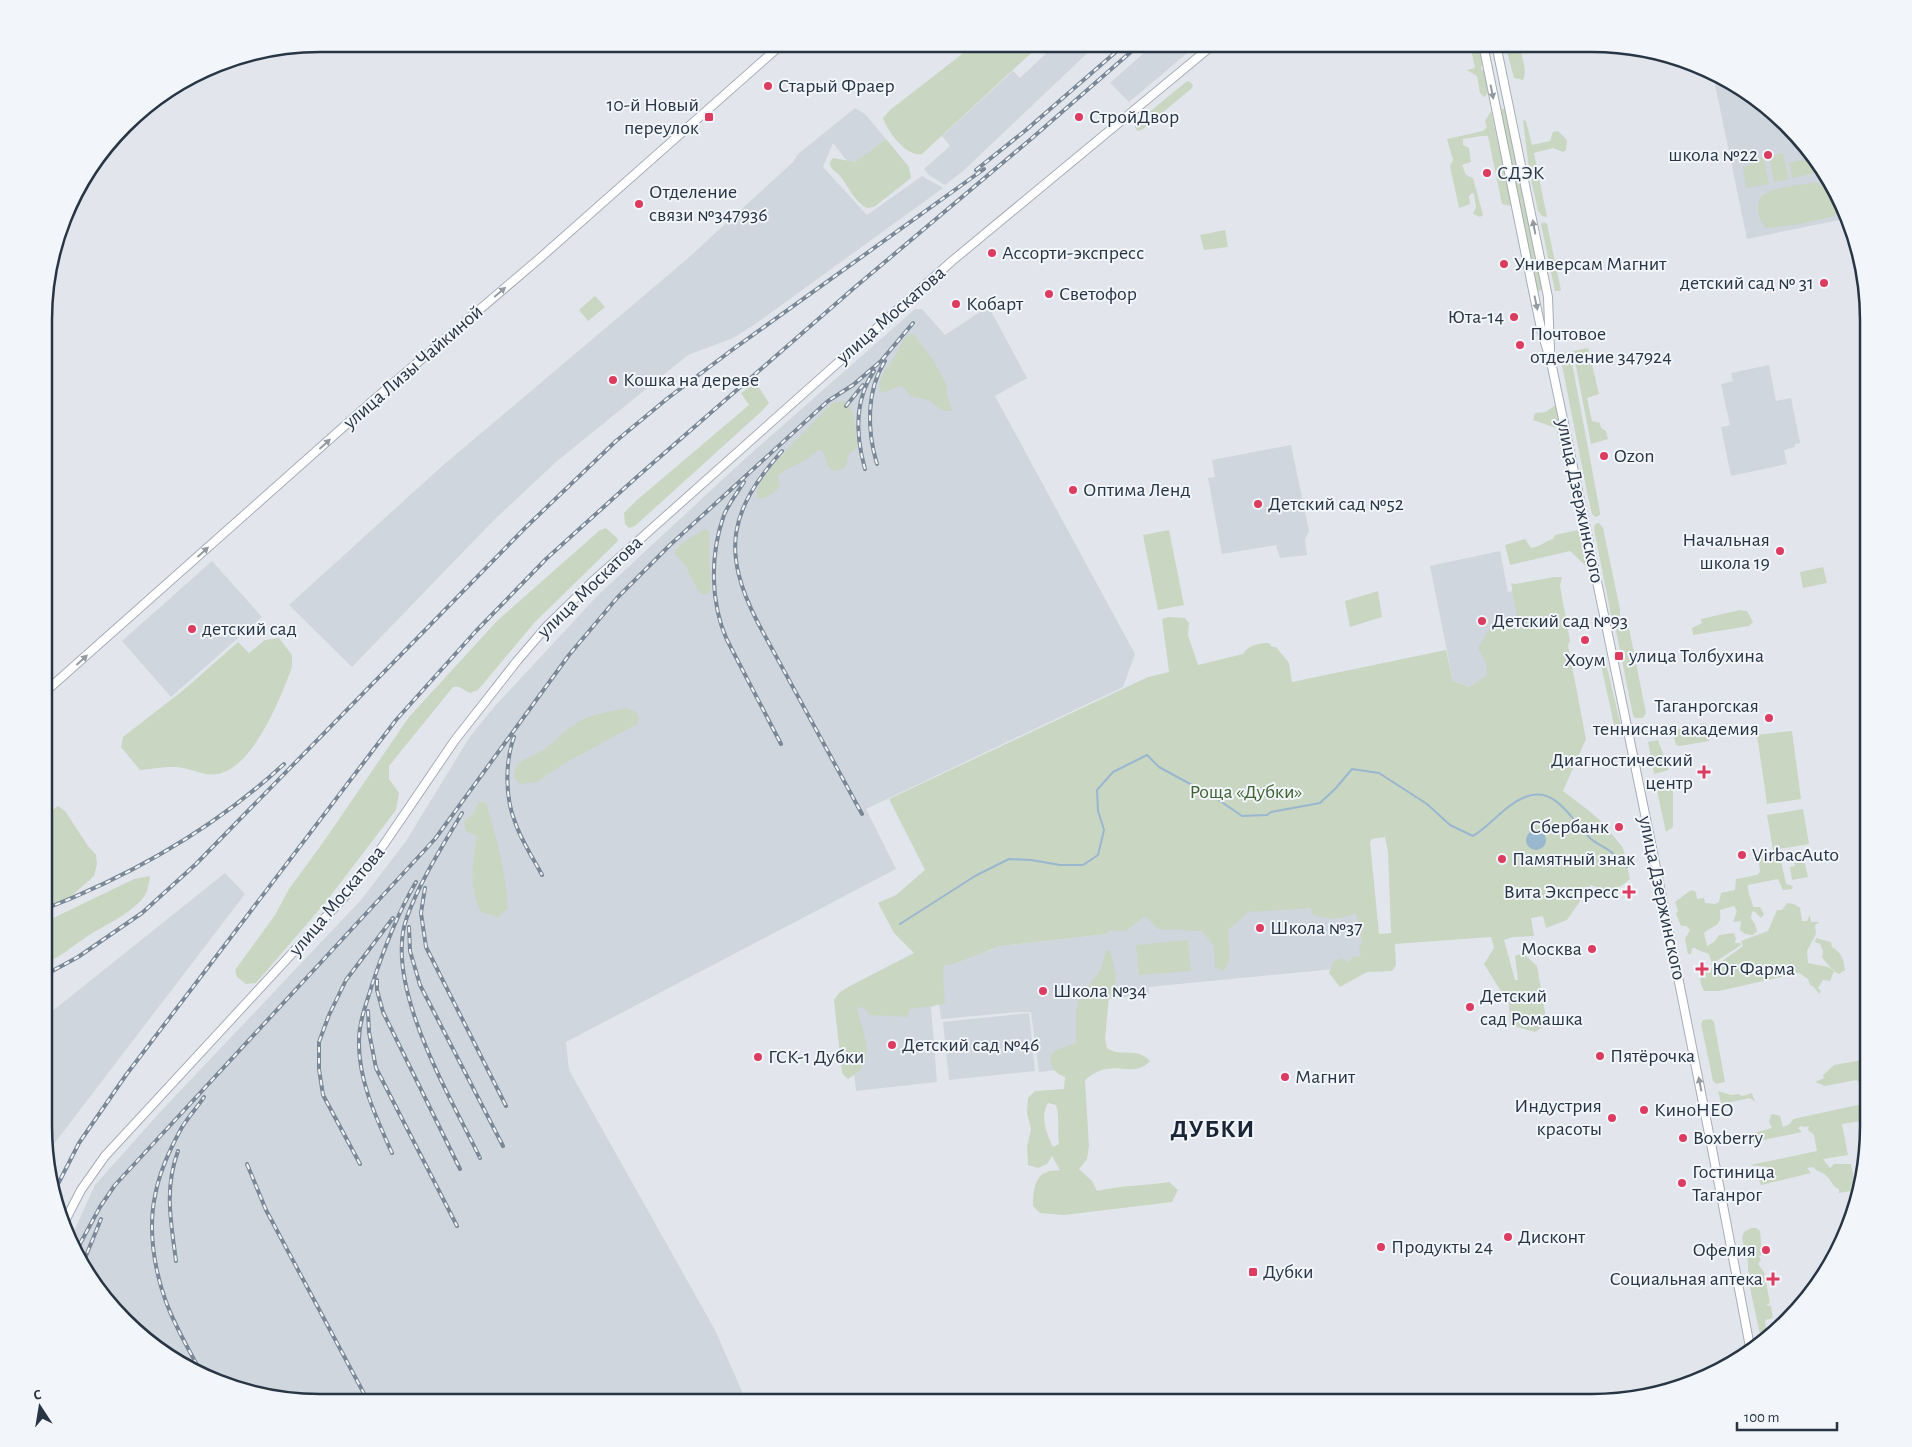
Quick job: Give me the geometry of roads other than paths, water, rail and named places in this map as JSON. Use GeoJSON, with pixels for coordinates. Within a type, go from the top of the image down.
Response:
{"type":"FeatureCollection","features":[{"type":"Feature","properties":{"kind":"main road","name":"улица Лизы Чайкиной"},"geometry":{"type":"LineString","coordinates":[[53,685],[376,398],[540,258],[772,53]]}},
{"type":"Feature","properties":{"kind":"main road","name":"улица Москатова"},"geometry":{"type":"LineString","coordinates":[[68,1215],[81,1190],[105,1156],[346,895],[387,840],[455,740],[547,626],[592,582],[906,301],[1203,53]]}},
{"type":"Feature","properties":{"kind":"main road","name":"улица Дзержинского"},"geometry":{"type":"LineString","coordinates":[[1485,53],[1542,333],[1551,362],[1622,696],[1749,1342]]}},
{"type":"Feature","properties":{"kind":"main road","name":"улица Дзержинского"},"geometry":{"type":"LineString","coordinates":[[1498,53],[1548,297],[1551,362]]}},
{"type":"Feature","properties":{"kind":"water"},"geometry":{"type":"Polygon","coordinates":[[[1532,830],[1540,830],[1546,836],[1546,844],[1540,850],[1532,850],[1526,844],[1526,836],[1532,830]]]}},
{"type":"Feature","properties":{"kind":"waterway"},"geometry":{"type":"LineString","coordinates":[[900,924],[975,876],[1009,859],[1031,860],[1060,865],[1083,865],[1098,855],[1104,830],[1098,811],[1097,790],[1113,772],[1147,755],[1159,767],[1216,798],[1242,816],[1267,815],[1271,812],[1320,803],[1352,769],[1379,773],[1427,804],[1450,825],[1473,836],[1505,810],[1525,797],[1545,796],[1561,806],[1590,838],[1610,851],[1627,867]]}},
{"type":"Feature","properties":{"kind":"railway"},"geometry":{"type":"LineString","coordinates":[[976,170],[1026,130],[1115,53]]}},
{"type":"Feature","properties":{"kind":"railway"},"geometry":{"type":"LineString","coordinates":[[59,1182],[79,1143],[126,1075],[396,720],[476,631],[546,559],[638,476],[854,288],[1130,53]]}},
{"type":"Feature","properties":{"kind":"railway"},"geometry":{"type":"LineString","coordinates":[[53,971],[78,957],[142,913],[196,864],[525,528],[616,441],[668,398],[732,350],[984,169]]}},
{"type":"Feature","properties":{"kind":"railway"},"geometry":{"type":"LineString","coordinates":[[80,1244],[100,1207],[115,1185],[435,839],[569,655],[617,598],[670,545],[828,401],[853,385],[881,361],[913,323]]}},
{"type":"Feature","properties":{"kind":"railway"},"geometry":{"type":"LineString","coordinates":[[877,464],[871,438],[871,398],[874,385],[885,361]]}},
{"type":"Feature","properties":{"kind":"railway"},"geometry":{"type":"LineString","coordinates":[[865,469],[859,432],[860,406],[863,394],[874,371]]}},
{"type":"Feature","properties":{"kind":"railway"},"geometry":{"type":"LineString","coordinates":[[846,406],[863,385]]}},
{"type":"Feature","properties":{"kind":"railway"},"geometry":{"type":"LineString","coordinates":[[782,451],[764,473],[741,513],[736,533],[735,553],[739,574],[746,597],[758,623],[862,814]]}},
{"type":"Feature","properties":{"kind":"railway"},"geometry":{"type":"LineString","coordinates":[[744,482],[726,511],[719,530],[714,562],[717,610],[727,640],[781,744]]}},
{"type":"Feature","properties":{"kind":"railway"},"geometry":{"type":"LineString","coordinates":[[514,737],[509,757],[507,780],[509,802],[520,835],[542,875]]}},
{"type":"Feature","properties":{"kind":"railway"},"geometry":{"type":"LineString","coordinates":[[53,906],[109,881],[171,848],[230,809],[284,764]]}},
{"type":"Feature","properties":{"kind":"railway"},"geometry":{"type":"LineString","coordinates":[[462,813],[418,890],[407,917],[402,944],[404,974],[411,1007],[423,1040],[480,1158]]}},
{"type":"Feature","properties":{"kind":"railway"},"geometry":{"type":"LineString","coordinates":[[392,1153],[374,1112],[365,1084],[359,1055],[359,1033],[361,1020],[385,947],[416,882]]}},
{"type":"Feature","properties":{"kind":"railway"},"geometry":{"type":"LineString","coordinates":[[425,888],[421,913],[426,947],[506,1106]]}},
{"type":"Feature","properties":{"kind":"railway"},"geometry":{"type":"LineString","coordinates":[[360,1164],[323,1095],[319,1069],[319,1042],[329,1015],[346,980],[393,918]]}},
{"type":"Feature","properties":{"kind":"railway"},"geometry":{"type":"LineString","coordinates":[[409,927],[410,951],[420,985],[503,1146]]}},
{"type":"Feature","properties":{"kind":"railway"},"geometry":{"type":"LineString","coordinates":[[377,980],[377,990],[383,1012],[460,1169]]}},
{"type":"Feature","properties":{"kind":"railway"},"geometry":{"type":"LineString","coordinates":[[368,1011],[369,1032],[376,1068],[457,1226]]}},
{"type":"Feature","properties":{"kind":"railway"},"geometry":{"type":"LineString","coordinates":[[197,1364],[177,1328],[165,1299],[155,1261],[152,1222],[157,1187],[165,1161],[183,1125],[204,1097]]}},
{"type":"Feature","properties":{"kind":"railway"},"geometry":{"type":"LineString","coordinates":[[176,1261],[170,1192],[171,1179],[178,1151]]}},
{"type":"Feature","properties":{"kind":"railway"},"geometry":{"type":"LineString","coordinates":[[247,1164],[266,1210],[364,1394]]}},
{"type":"Feature","properties":{"kind":"railway"},"geometry":{"type":"LineString","coordinates":[[86,1256],[101,1219]]}},
{"type":"Feature","properties":{"kind":"place","name":"Старый Фраер"},"geometry":{"type":"Point","coordinates":[768,86]}},
{"type":"Feature","properties":{"kind":"place","name":"10-й Новый переулок"},"geometry":{"type":"Point","coordinates":[709,117]}},
{"type":"Feature","properties":{"kind":"place","name":"СтройДвор"},"geometry":{"type":"Point","coordinates":[1079,117]}},
{"type":"Feature","properties":{"kind":"place","name":"школа №22"},"geometry":{"type":"Point","coordinates":[1768,155]}},
{"type":"Feature","properties":{"kind":"place","name":"СДЭК"},"geometry":{"type":"Point","coordinates":[1487,173]}},
{"type":"Feature","properties":{"kind":"place","name":"Отделение связи №347936"},"geometry":{"type":"Point","coordinates":[639,204]}},
{"type":"Feature","properties":{"kind":"place","name":"Ассорти-экспресс"},"geometry":{"type":"Point","coordinates":[992,253]}},
{"type":"Feature","properties":{"kind":"place","name":"Универсам Магнит"},"geometry":{"type":"Point","coordinates":[1504,264]}},
{"type":"Feature","properties":{"kind":"place","name":"детский сад № 31"},"geometry":{"type":"Point","coordinates":[1824,283]}},
{"type":"Feature","properties":{"kind":"place","name":"Светофор"},"geometry":{"type":"Point","coordinates":[1049,294]}},
{"type":"Feature","properties":{"kind":"place","name":"Кобарт"},"geometry":{"type":"Point","coordinates":[956,304]}},
{"type":"Feature","properties":{"kind":"place","name":"Юта-14"},"geometry":{"type":"Point","coordinates":[1514,317]}},
{"type":"Feature","properties":{"kind":"place","name":"Почтовое отделение 347924"},"geometry":{"type":"Point","coordinates":[1520,345]}},
{"type":"Feature","properties":{"kind":"place","name":"Кошка на дереве"},"geometry":{"type":"Point","coordinates":[613,380]}},
{"type":"Feature","properties":{"kind":"place","name":"Ozon"},"geometry":{"type":"Point","coordinates":[1604,456]}},
{"type":"Feature","properties":{"kind":"place","name":"Оптима Ленд"},"geometry":{"type":"Point","coordinates":[1073,490]}},
{"type":"Feature","properties":{"kind":"place","name":"Детский сад №52"},"geometry":{"type":"Point","coordinates":[1258,504]}},
{"type":"Feature","properties":{"kind":"place","name":"Начальная школа 19"},"geometry":{"type":"Point","coordinates":[1780,551]}},
{"type":"Feature","properties":{"kind":"place","name":"Детский сад №93"},"geometry":{"type":"Point","coordinates":[1482,621]}},
{"type":"Feature","properties":{"kind":"place","name":"детский сад"},"geometry":{"type":"Point","coordinates":[192,629]}},
{"type":"Feature","properties":{"kind":"place","name":"Хоум"},"geometry":{"type":"Point","coordinates":[1585,640]}},
{"type":"Feature","properties":{"kind":"place","name":"улица Толбухина"},"geometry":{"type":"Point","coordinates":[1619,656]}},
{"type":"Feature","properties":{"kind":"place","name":"Таганрогская теннисная академия"},"geometry":{"type":"Point","coordinates":[1769,718]}},
{"type":"Feature","properties":{"kind":"place","name":"Диагностический центр"},"geometry":{"type":"Point","coordinates":[1704,772]}},
{"type":"Feature","properties":{"kind":"place","name":"Сбербанк"},"geometry":{"type":"Point","coordinates":[1619,827]}},
{"type":"Feature","properties":{"kind":"place","name":"VirbacAuto"},"geometry":{"type":"Point","coordinates":[1742,855]}},
{"type":"Feature","properties":{"kind":"place","name":"Памятный знак"},"geometry":{"type":"Point","coordinates":[1502,859]}},
{"type":"Feature","properties":{"kind":"place","name":"Вита Экспресс"},"geometry":{"type":"Point","coordinates":[1629,892]}},
{"type":"Feature","properties":{"kind":"place","name":"Школа №37"},"geometry":{"type":"Point","coordinates":[1260,928]}},
{"type":"Feature","properties":{"kind":"place","name":"Москва"},"geometry":{"type":"Point","coordinates":[1592,949]}},
{"type":"Feature","properties":{"kind":"place","name":"Юг Фарма"},"geometry":{"type":"Point","coordinates":[1702,969]}},
{"type":"Feature","properties":{"kind":"place","name":"Школа №34"},"geometry":{"type":"Point","coordinates":[1043,991]}},
{"type":"Feature","properties":{"kind":"place","name":"Детский сад Ромашка"},"geometry":{"type":"Point","coordinates":[1470,1007]}},
{"type":"Feature","properties":{"kind":"place","name":"Детский сад №46"},"geometry":{"type":"Point","coordinates":[892,1045]}},
{"type":"Feature","properties":{"kind":"place","name":"Пятёрочка"},"geometry":{"type":"Point","coordinates":[1600,1056]}},
{"type":"Feature","properties":{"kind":"place","name":"ГСК-1 Дубки"},"geometry":{"type":"Point","coordinates":[758,1057]}},
{"type":"Feature","properties":{"kind":"place","name":"Магнит"},"geometry":{"type":"Point","coordinates":[1285,1077]}},
{"type":"Feature","properties":{"kind":"place","name":"КиноНЕО"},"geometry":{"type":"Point","coordinates":[1644,1110]}},
{"type":"Feature","properties":{"kind":"place","name":"Индустрия красоты"},"geometry":{"type":"Point","coordinates":[1612,1118]}},
{"type":"Feature","properties":{"kind":"place","name":"Boxberry"},"geometry":{"type":"Point","coordinates":[1683,1138]}},
{"type":"Feature","properties":{"kind":"place","name":"Гостиница Таганрог"},"geometry":{"type":"Point","coordinates":[1682,1183]}},
{"type":"Feature","properties":{"kind":"place","name":"Дисконт"},"geometry":{"type":"Point","coordinates":[1508,1237]}},
{"type":"Feature","properties":{"kind":"place","name":"Продукты 24"},"geometry":{"type":"Point","coordinates":[1381,1247]}},
{"type":"Feature","properties":{"kind":"place","name":"Офелия"},"geometry":{"type":"Point","coordinates":[1766,1250]}},
{"type":"Feature","properties":{"kind":"place","name":"Дубки"},"geometry":{"type":"Point","coordinates":[1253,1272]}},
{"type":"Feature","properties":{"kind":"place","name":"Социальная аптека"},"geometry":{"type":"Point","coordinates":[1773,1279]}},
{"type":"Feature","properties":{"kind":"district","name":"ДУБКИ"},"geometry":{"type":"Point","coordinates":[1213,1129]}},
{"type":"Feature","properties":{"kind":"park label","name":"Роща «Дубки»"},"geometry":{"type":"Point","coordinates":[1246,792]}}]}
